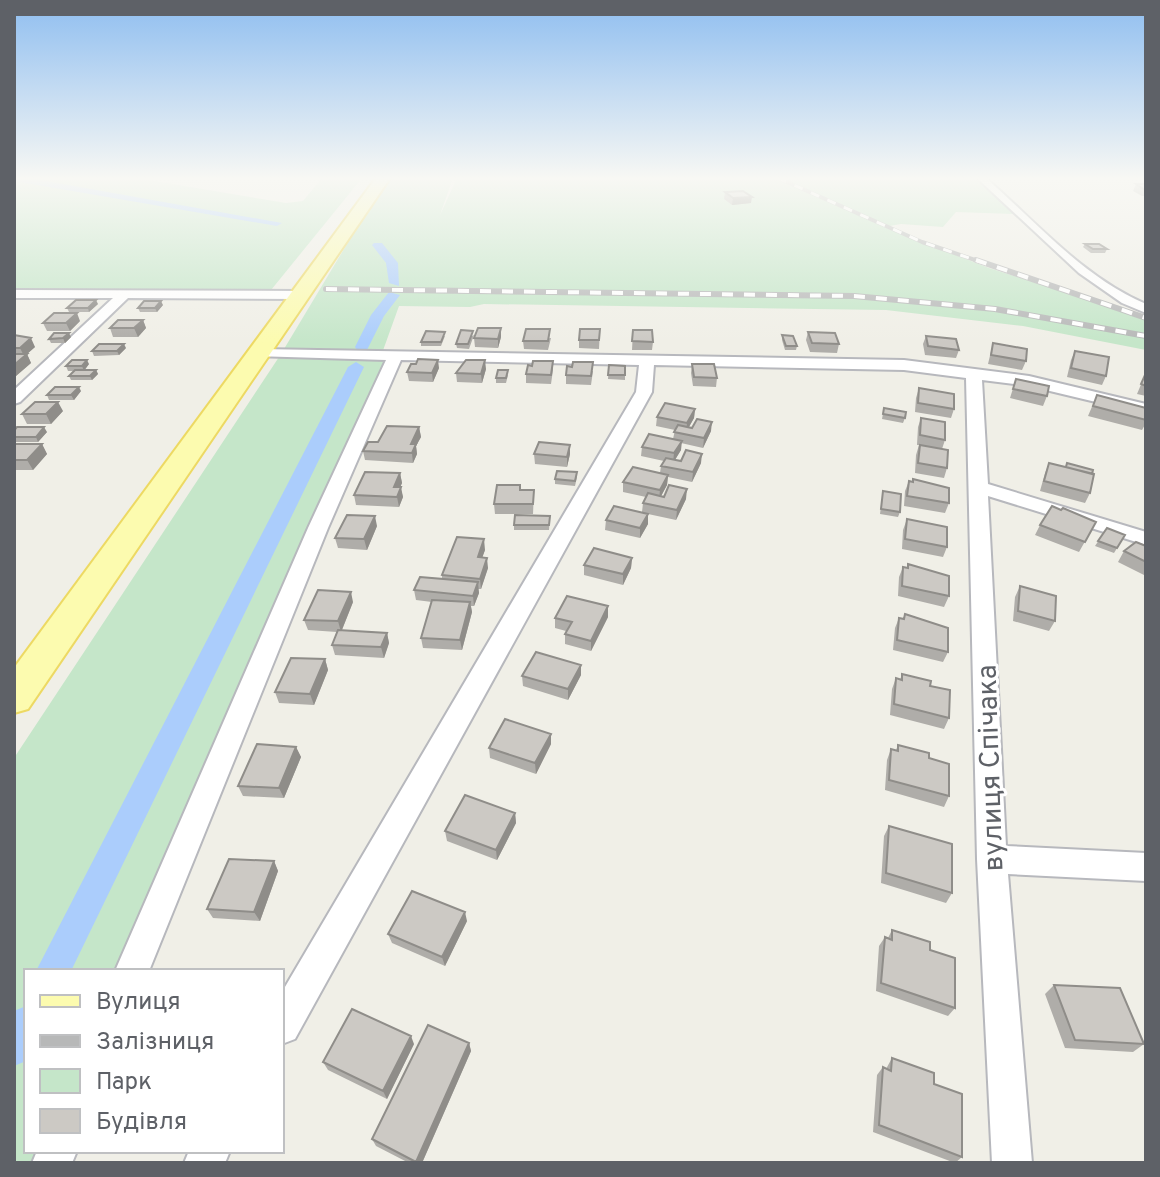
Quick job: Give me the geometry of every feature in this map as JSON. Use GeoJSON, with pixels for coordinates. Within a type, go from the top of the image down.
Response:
{"type":"FeatureCollection","features":[{"type":"Feature","properties":{"kind":"main road"},"geometry":{"type":"LineString","coordinates":[[14,698],[344,233]]}},
{"type":"Feature","properties":{"kind":"street"},"geometry":{"type":"LineString","coordinates":[[1042,233],[1090,276],[1123,299],[1146,309]]}},
{"type":"Feature","properties":{"kind":"street"},"geometry":{"type":"LineString","coordinates":[[14,294],[299,295]]}},
{"type":"Feature","properties":{"kind":"street"},"geometry":{"type":"LineString","coordinates":[[14,399],[125,294]]}},
{"type":"Feature","properties":{"kind":"street"},"geometry":{"type":"LineString","coordinates":[[259,353],[904,365],[1029,381],[1146,409]]}},
{"type":"Feature","properties":{"kind":"street"},"geometry":{"type":"LineString","coordinates":[[133,969],[318,528],[395,357]]}},
{"type":"Feature","properties":{"kind":"street"},"geometry":{"type":"LineString","coordinates":[[284,1022],[644,392],[647,361]]}},
{"type":"Feature","properties":{"kind":"street","name":"вулиця Спічака"},"geometry":{"type":"LineString","coordinates":[[974,372],[992,859],[1012,1163]]}},
{"type":"Feature","properties":{"kind":"street"},"geometry":{"type":"LineString","coordinates":[[978,487],[1071,513],[1146,539]]}},
{"type":"Feature","properties":{"kind":"street"},"geometry":{"type":"LineString","coordinates":[[992,859],[1146,867]]}},
{"type":"Feature","properties":{"kind":"green space"},"geometry":{"type":"Polygon","coordinates":[[[14,233],[317,233],[267,295],[14,294],[14,233]]]}},
{"type":"Feature","properties":{"kind":"green space"},"geometry":{"type":"Polygon","coordinates":[[[354,233],[899,233],[989,268],[1146,318],[1146,350],[1023,326],[886,310],[484,304],[470,307],[399,306],[381,356],[395,357],[136,969],[24,969],[24,1153],[58,1153],[54,1163],[14,1163],[14,758],[281,354],[354,233]]]}},
{"type":"Feature","properties":{"kind":"building"},"geometry":{"type":"Polygon","coordinates":[[[1085,244],[1099,244],[1107,249],[1093,249],[1085,244]]]}},
{"type":"Feature","properties":{"kind":"building"},"geometry":{"type":"Polygon","coordinates":[[[76,300],[96,300],[88,308],[67,308],[76,300]]]}},
{"type":"Feature","properties":{"kind":"building"},"geometry":{"type":"Polygon","coordinates":[[[144,301],[161,301],[155,308],[138,308],[144,301]]]}},
{"type":"Feature","properties":{"kind":"building"},"geometry":{"type":"Polygon","coordinates":[[[54,313],[77,313],[66,323],[43,323],[54,313]]]}},
{"type":"Feature","properties":{"kind":"building"},"geometry":{"type":"Polygon","coordinates":[[[118,320],[143,320],[134,328],[110,328],[118,320]]]}},
{"type":"Feature","properties":{"kind":"building"},"geometry":{"type":"Polygon","coordinates":[[[478,328],[501,328],[498,339],[474,338],[478,328]]]}},
{"type":"Feature","properties":{"kind":"building"},"geometry":{"type":"Polygon","coordinates":[[[526,329],[550,329],[548,341],[523,341],[526,329]]]}},
{"type":"Feature","properties":{"kind":"building"},"geometry":{"type":"Polygon","coordinates":[[[580,329],[600,329],[599,340],[579,340],[580,329]]]}},
{"type":"Feature","properties":{"kind":"building"},"geometry":{"type":"Polygon","coordinates":[[[461,330],[473,331],[468,344],[456,344],[461,330]]]}},
{"type":"Feature","properties":{"kind":"building"},"geometry":{"type":"Polygon","coordinates":[[[633,330],[652,330],[653,342],[632,341],[633,330]]]}},
{"type":"Feature","properties":{"kind":"building"},"geometry":{"type":"Polygon","coordinates":[[[426,331],[445,332],[441,342],[421,342],[426,331]]]}},
{"type":"Feature","properties":{"kind":"building"},"geometry":{"type":"Polygon","coordinates":[[[808,332],[835,333],[839,344],[812,343],[808,332]]]}},
{"type":"Feature","properties":{"kind":"building"},"geometry":{"type":"Polygon","coordinates":[[[54,333],[69,333],[63,338],[49,339],[54,333]]]}},
{"type":"Feature","properties":{"kind":"building"},"geometry":{"type":"Polygon","coordinates":[[[14,335],[31,338],[20,348],[14,348],[14,335]]]}},
{"type":"Feature","properties":{"kind":"building"},"geometry":{"type":"Polygon","coordinates":[[[782,335],[793,336],[797,346],[786,346],[782,335]]]}},
{"type":"Feature","properties":{"kind":"building"},"geometry":{"type":"Polygon","coordinates":[[[926,336],[956,339],[959,350],[928,346],[926,336]]]}},
{"type":"Feature","properties":{"kind":"building"},"geometry":{"type":"Polygon","coordinates":[[[993,343],[1027,349],[1026,361],[991,355],[993,343]]]}},
{"type":"Feature","properties":{"kind":"building"},"geometry":{"type":"Polygon","coordinates":[[[99,344],[124,344],[117,351],[92,351],[99,344]]]}},
{"type":"Feature","properties":{"kind":"building"},"geometry":{"type":"Polygon","coordinates":[[[1075,351],[1109,357],[1106,376],[1071,368],[1075,351]]]}},
{"type":"Feature","properties":{"kind":"building"},"geometry":{"type":"Polygon","coordinates":[[[14,354],[27,354],[14,365],[14,354]]]}},
{"type":"Feature","properties":{"kind":"building"},"geometry":{"type":"Polygon","coordinates":[[[418,359],[438,360],[432,373],[407,372],[418,359]]]}},
{"type":"Feature","properties":{"kind":"building"},"geometry":{"type":"Polygon","coordinates":[[[72,360],[87,360],[82,366],[66,366],[72,360]]]}},
{"type":"Feature","properties":{"kind":"building"},"geometry":{"type":"Polygon","coordinates":[[[466,360],[485,360],[481,374],[456,373],[466,360]]]}},
{"type":"Feature","properties":{"kind":"building"},"geometry":{"type":"Polygon","coordinates":[[[533,361],[553,361],[551,375],[526,374],[528,365],[532,366],[533,361]]]}},
{"type":"Feature","properties":{"kind":"building"},"geometry":{"type":"Polygon","coordinates":[[[573,362],[593,362],[591,376],[566,375],[567,366],[572,367],[573,362]]]}},
{"type":"Feature","properties":{"kind":"building"},"geometry":{"type":"Polygon","coordinates":[[[692,364],[714,364],[717,378],[694,377],[692,364]]]}},
{"type":"Feature","properties":{"kind":"building"},"geometry":{"type":"Polygon","coordinates":[[[609,365],[625,366],[625,375],[608,375],[609,365]]]}},
{"type":"Feature","properties":{"kind":"building"},"geometry":{"type":"Polygon","coordinates":[[[75,370],[96,370],[90,376],[69,376],[75,370]]]}},
{"type":"Feature","properties":{"kind":"building"},"geometry":{"type":"Polygon","coordinates":[[[498,370],[508,370],[506,378],[496,378],[498,370]]]}},
{"type":"Feature","properties":{"kind":"building"},"geometry":{"type":"Polygon","coordinates":[[[1016,379],[1049,386],[1047,396],[1013,389],[1016,379]]]}},
{"type":"Feature","properties":{"kind":"building"},"geometry":{"type":"Polygon","coordinates":[[[55,387],[79,387],[71,395],[47,395],[55,387]]]}},
{"type":"Feature","properties":{"kind":"building"},"geometry":{"type":"Polygon","coordinates":[[[919,388],[954,394],[954,409],[918,403],[919,388]]]}},
{"type":"Feature","properties":{"kind":"building"},"geometry":{"type":"Polygon","coordinates":[[[1097,395],[1146,408],[1146,420],[1093,406],[1097,395]]]}},
{"type":"Feature","properties":{"kind":"building"},"geometry":{"type":"Polygon","coordinates":[[[35,402],[58,402],[46,414],[22,414],[35,402]]]}},
{"type":"Feature","properties":{"kind":"building"},"geometry":{"type":"Polygon","coordinates":[[[665,403],[695,409],[687,423],[657,417],[665,403]]]}},
{"type":"Feature","properties":{"kind":"building"},"geometry":{"type":"Polygon","coordinates":[[[884,408],[906,412],[905,418],[883,414],[884,408]]]}},
{"type":"Feature","properties":{"kind":"building"},"geometry":{"type":"Polygon","coordinates":[[[921,418],[945,422],[945,440],[920,435],[921,418]]]}},
{"type":"Feature","properties":{"kind":"building"},"geometry":{"type":"Polygon","coordinates":[[[697,419],[712,422],[704,438],[674,432],[678,425],[692,428],[697,419]]]}},
{"type":"Feature","properties":{"kind":"building"},"geometry":{"type":"Polygon","coordinates":[[[387,426],[419,427],[411,444],[416,444],[412,453],[363,451],[368,442],[378,442],[387,426]]]}},
{"type":"Feature","properties":{"kind":"building"},"geometry":{"type":"Polygon","coordinates":[[[17,427],[44,427],[36,437],[14,437],[17,427]]]}},
{"type":"Feature","properties":{"kind":"building"},"geometry":{"type":"Polygon","coordinates":[[[649,434],[682,441],[674,453],[642,447],[649,434]]]}},
{"type":"Feature","properties":{"kind":"building"},"geometry":{"type":"Polygon","coordinates":[[[539,442],[570,445],[567,457],[534,454],[539,442]]]}},
{"type":"Feature","properties":{"kind":"building"},"geometry":{"type":"Polygon","coordinates":[[[14,444],[42,444],[27,460],[14,460],[14,444]]]}},
{"type":"Feature","properties":{"kind":"building"},"geometry":{"type":"Polygon","coordinates":[[[920,445],[948,450],[947,468],[918,463],[920,445]]]}},
{"type":"Feature","properties":{"kind":"building"},"geometry":{"type":"Polygon","coordinates":[[[686,450],[702,454],[693,472],[661,466],[666,458],[681,461],[686,450]]]}},
{"type":"Feature","properties":{"kind":"building"},"geometry":{"type":"Polygon","coordinates":[[[1049,463],[1094,474],[1090,493],[1044,481],[1049,463]]]}},
{"type":"Feature","properties":{"kind":"building"},"geometry":{"type":"Polygon","coordinates":[[[1067,463],[1093,470],[1092,474],[1066,467],[1067,463]]]}},
{"type":"Feature","properties":{"kind":"building"},"geometry":{"type":"Polygon","coordinates":[[[633,467],[668,475],[660,490],[623,482],[633,467]]]}},
{"type":"Feature","properties":{"kind":"building"},"geometry":{"type":"Polygon","coordinates":[[[557,471],[577,472],[575,481],[555,479],[557,471]]]}},
{"type":"Feature","properties":{"kind":"building"},"geometry":{"type":"Polygon","coordinates":[[[365,472],[400,473],[394,487],[401,487],[397,497],[354,495],[365,472]]]}},
{"type":"Feature","properties":{"kind":"building"},"geometry":{"type":"Polygon","coordinates":[[[913,479],[949,488],[949,503],[907,496],[909,481],[913,482],[913,479]]]}},
{"type":"Feature","properties":{"kind":"building"},"geometry":{"type":"Polygon","coordinates":[[[497,485],[520,485],[520,490],[534,490],[533,504],[494,504],[497,485]]]}},
{"type":"Feature","properties":{"kind":"building"},"geometry":{"type":"Polygon","coordinates":[[[669,485],[687,489],[677,510],[643,503],[648,493],[664,497],[669,485]]]}},
{"type":"Feature","properties":{"kind":"building"},"geometry":{"type":"Polygon","coordinates":[[[883,491],[901,494],[900,512],[881,509],[883,491]]]}},
{"type":"Feature","properties":{"kind":"building"},"geometry":{"type":"Polygon","coordinates":[[[614,506],[648,514],[640,528],[606,520],[614,506]]]}},
{"type":"Feature","properties":{"kind":"building"},"geometry":{"type":"Polygon","coordinates":[[[1052,506],[1096,522],[1085,542],[1040,525],[1052,506]]]}},
{"type":"Feature","properties":{"kind":"building"},"geometry":{"type":"Polygon","coordinates":[[[347,515],[375,516],[364,539],[335,538],[347,515]]]}},
{"type":"Feature","properties":{"kind":"building"},"geometry":{"type":"Polygon","coordinates":[[[515,515],[550,516],[549,525],[514,525],[515,515]]]}},
{"type":"Feature","properties":{"kind":"building"},"geometry":{"type":"Polygon","coordinates":[[[907,519],[947,527],[947,547],[905,539],[907,519]]]}},
{"type":"Feature","properties":{"kind":"building"},"geometry":{"type":"Polygon","coordinates":[[[1107,528],[1125,535],[1117,548],[1098,541],[1107,528]]]}},
{"type":"Feature","properties":{"kind":"building"},"geometry":{"type":"Polygon","coordinates":[[[457,537],[484,539],[478,557],[487,558],[480,579],[442,575],[457,537]]]}},
{"type":"Feature","properties":{"kind":"building"},"geometry":{"type":"Polygon","coordinates":[[[1136,542],[1146,546],[1146,562],[1124,551],[1136,542]]]}},
{"type":"Feature","properties":{"kind":"building"},"geometry":{"type":"Polygon","coordinates":[[[594,548],[632,558],[623,574],[584,565],[594,548]]]}},
{"type":"Feature","properties":{"kind":"building"},"geometry":{"type":"Polygon","coordinates":[[[908,564],[949,576],[949,596],[902,586],[903,567],[908,568],[908,564]]]}},
{"type":"Feature","properties":{"kind":"building"},"geometry":{"type":"Polygon","coordinates":[[[420,577],[478,582],[473,596],[414,590],[420,577]]]}},
{"type":"Feature","properties":{"kind":"building"},"geometry":{"type":"Polygon","coordinates":[[[1020,586],[1056,596],[1055,621],[1018,611],[1020,586]]]}},
{"type":"Feature","properties":{"kind":"building"},"geometry":{"type":"Polygon","coordinates":[[[318,590],[351,592],[338,621],[304,620],[318,590]]]}},
{"type":"Feature","properties":{"kind":"building"},"geometry":{"type":"Polygon","coordinates":[[[567,596],[608,606],[591,641],[565,634],[572,622],[555,618],[567,596]]]}},
{"type":"Feature","properties":{"kind":"building"},"geometry":{"type":"Polygon","coordinates":[[[432,600],[470,602],[460,640],[421,638],[432,600]]]}},
{"type":"Feature","properties":{"kind":"building"},"geometry":{"type":"Polygon","coordinates":[[[905,614],[948,628],[948,652],[897,640],[899,618],[904,619],[905,614]]]}},
{"type":"Feature","properties":{"kind":"building"},"geometry":{"type":"Polygon","coordinates":[[[338,630],[387,633],[381,647],[332,645],[338,630]]]}},
{"type":"Feature","properties":{"kind":"building"},"geometry":{"type":"Polygon","coordinates":[[[536,652],[581,665],[568,689],[522,676],[536,652]]]}},
{"type":"Feature","properties":{"kind":"building"},"geometry":{"type":"Polygon","coordinates":[[[291,658],[325,659],[310,694],[275,692],[291,658]]]}},
{"type":"Feature","properties":{"kind":"building"},"geometry":{"type":"Polygon","coordinates":[[[902,674],[931,681],[930,686],[950,690],[949,718],[894,704],[896,678],[902,680],[902,674]]]}},
{"type":"Feature","properties":{"kind":"building"},"geometry":{"type":"Polygon","coordinates":[[[505,719],[551,734],[535,763],[489,748],[505,719]]]}},
{"type":"Feature","properties":{"kind":"building"},"geometry":{"type":"Polygon","coordinates":[[[257,744],[296,747],[279,788],[238,786],[257,744]]]}},
{"type":"Feature","properties":{"kind":"building"},"geometry":{"type":"Polygon","coordinates":[[[898,745],[929,753],[929,758],[949,764],[949,796],[889,780],[891,749],[898,751],[898,745]]]}},
{"type":"Feature","properties":{"kind":"building"},"geometry":{"type":"Polygon","coordinates":[[[465,795],[515,813],[496,850],[445,831],[465,795]]]}},
{"type":"Feature","properties":{"kind":"building"},"geometry":{"type":"Polygon","coordinates":[[[889,826],[952,844],[952,893],[886,873],[889,826]]]}},
{"type":"Feature","properties":{"kind":"building"},"geometry":{"type":"Polygon","coordinates":[[[229,859],[274,861],[254,912],[207,909],[229,859]]]}},
{"type":"Feature","properties":{"kind":"building"},"geometry":{"type":"Polygon","coordinates":[[[412,891],[465,912],[442,957],[388,934],[412,891]]]}},
{"type":"Feature","properties":{"kind":"building"},"geometry":{"type":"Polygon","coordinates":[[[892,930],[930,942],[930,950],[955,958],[955,1008],[881,983],[885,937],[892,940],[892,930]]]}},
{"type":"Feature","properties":{"kind":"building"},"geometry":{"type":"Polygon","coordinates":[[[1054,985],[1120,988],[1144,1044],[1075,1040],[1054,985]]]}},
{"type":"Feature","properties":{"kind":"building"},"geometry":{"type":"Polygon","coordinates":[[[352,1009],[411,1036],[383,1091],[323,1062],[352,1009]]]}},
{"type":"Feature","properties":{"kind":"building"},"geometry":{"type":"Polygon","coordinates":[[[428,1025],[469,1043],[416,1162],[372,1139],[428,1025]]]}},
{"type":"Feature","properties":{"kind":"building"},"geometry":{"type":"Polygon","coordinates":[[[892,1058],[934,1073],[934,1084],[962,1094],[962,1157],[879,1125],[883,1067],[891,1071],[892,1058]]]}},
{"type":"Feature","properties":{"kind":"waterway"},"geometry":{"type":"LineString","coordinates":[[378,245],[392,263],[395,283]]}},
{"type":"Feature","properties":{"kind":"waterway"},"geometry":{"type":"LineString","coordinates":[[362,347],[378,315],[394,295]]}},
{"type":"Feature","properties":{"kind":"waterway"},"geometry":{"type":"LineString","coordinates":[[54,969],[356,367]]}},
{"type":"Feature","properties":{"kind":"waterway"},"geometry":{"type":"LineString","coordinates":[[14,1048],[24,1028]]}},
{"type":"Feature","properties":{"kind":"railway"},"geometry":{"type":"LineString","coordinates":[[902,233],[981,262]]}},
{"type":"Feature","properties":{"kind":"railway"},"geometry":{"type":"LineString","coordinates":[[976,260],[1146,318]]}},
{"type":"Feature","properties":{"kind":"railway"},"geometry":{"type":"LineString","coordinates":[[326,289],[854,296],[995,309],[1146,336]]}}]}
